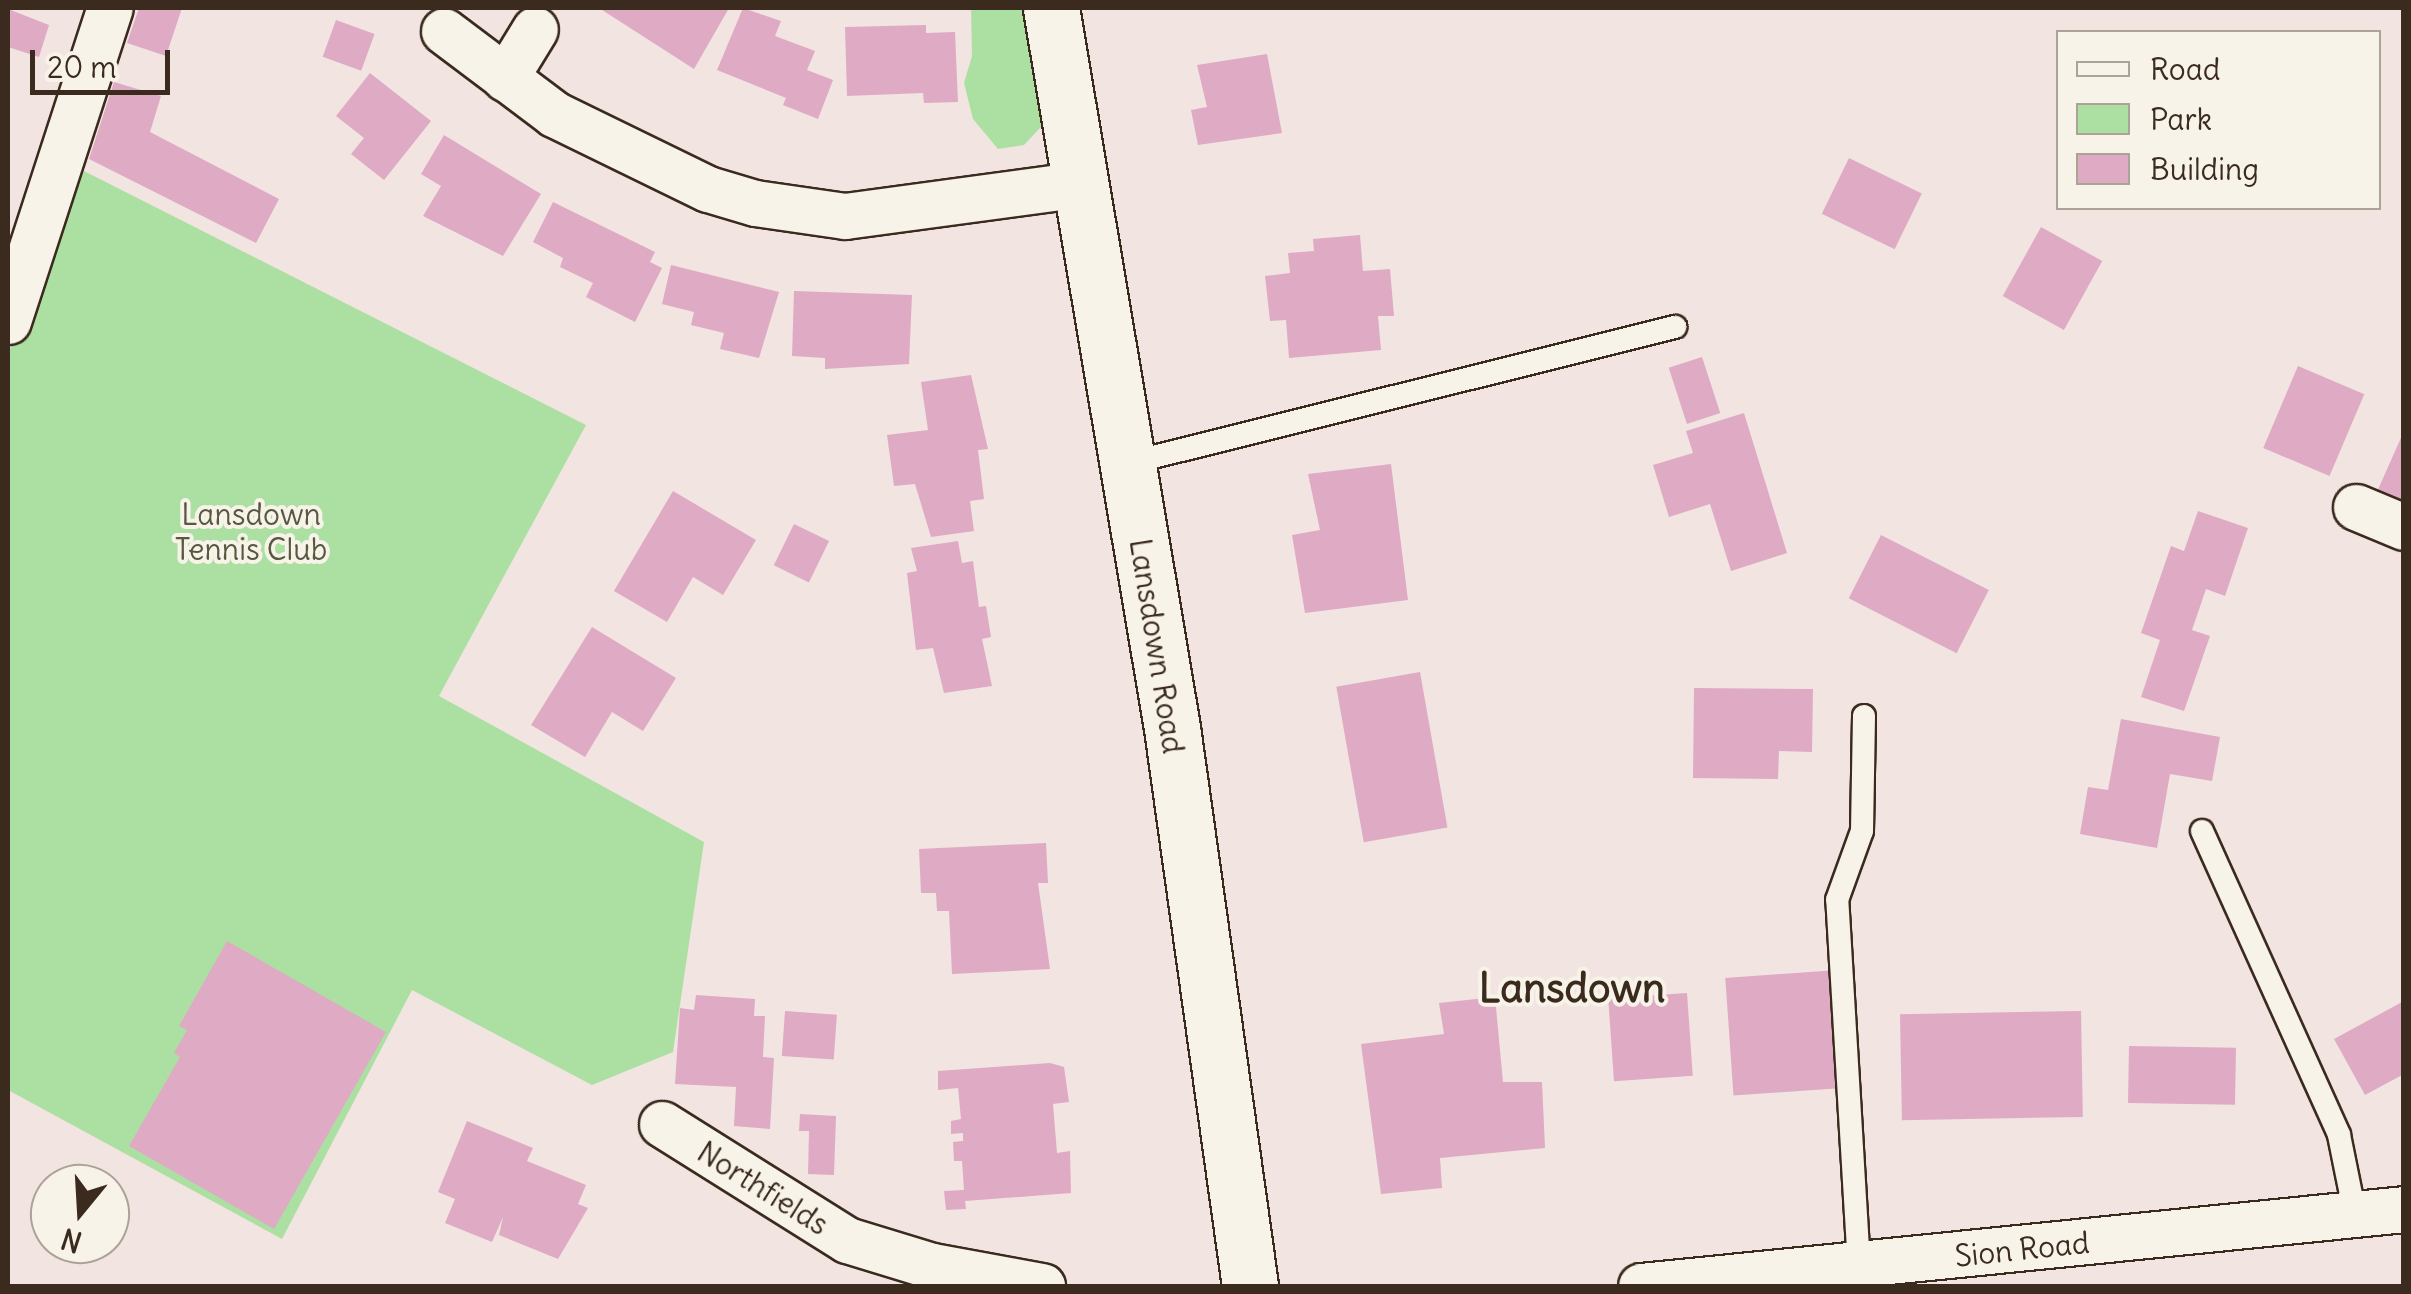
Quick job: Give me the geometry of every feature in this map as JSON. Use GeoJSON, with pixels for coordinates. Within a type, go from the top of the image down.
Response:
{"type":"FeatureCollection","features":[{"type":"Feature","properties":{"kind":"street"},"geometry":{"type":"LineString","coordinates":[[8,321],[110,8]]}},
{"type":"Feature","properties":{"kind":"street","name":"Lansdown Road"},"geometry":{"type":"LineString","coordinates":[[1052,8],[1128,463],[1250,1286]]}},
{"type":"Feature","properties":{"kind":"street"},"geometry":{"type":"LineString","coordinates":[[505,78],[535,28]]}},
{"type":"Feature","properties":{"kind":"street"},"geometry":{"type":"LineString","coordinates":[[444,31],[505,78],[603,140],[708,189],[755,203],[846,216],[1082,184]]}},
{"type":"Feature","properties":{"kind":"street"},"geometry":{"type":"LineString","coordinates":[[2356,507],[2404,527]]}},
{"type":"Feature","properties":{"kind":"street","name":"Northfields"},"geometry":{"type":"LineString","coordinates":[[662,1124],[847,1240],[932,1266],[1042,1286]]}},
{"type":"Feature","properties":{"kind":"street","name":"Sion Road"},"geometry":{"type":"LineString","coordinates":[[1641,1286],[2404,1209]]}},
{"type":"Feature","properties":{"kind":"lane"},"geometry":{"type":"LineString","coordinates":[[1128,463],[1675,328]]}},
{"type":"Feature","properties":{"kind":"lane"},"geometry":{"type":"LineString","coordinates":[[1859,1266],[1836,900],[1862,831],[1864,716]]}},
{"type":"Feature","properties":{"kind":"lane"},"geometry":{"type":"LineString","coordinates":[[2202,830],[2339,1135],[2355,1214]]}},
{"type":"Feature","properties":{"kind":"green space"},"geometry":{"type":"Polygon","coordinates":[[[971,8],[1039,8],[1055,112],[1024,145],[998,149],[973,119],[964,83],[972,56],[971,8]]]}},
{"type":"Feature","properties":{"kind":"green space","name":"Lansdown Tennis Club"},"geometry":{"type":"Polygon","coordinates":[[[84,171],[586,425],[439,696],[704,842],[673,1052],[592,1085],[412,990],[282,1239],[8,1090],[8,354],[84,171]]]}},
{"type":"Feature","properties":{"kind":"building"},"geometry":{"type":"Polygon","coordinates":[[[139,8],[182,8],[166,56],[127,43],[139,8]]]}},
{"type":"Feature","properties":{"kind":"building"},"geometry":{"type":"Polygon","coordinates":[[[599,8],[729,8],[694,69],[599,8]]]}},
{"type":"Feature","properties":{"kind":"building"},"geometry":{"type":"Polygon","coordinates":[[[743,8],[781,21],[775,36],[815,51],[807,70],[833,80],[818,119],[783,105],[786,98],[717,70],[743,8]]]}},
{"type":"Feature","properties":{"kind":"building"},"geometry":{"type":"Polygon","coordinates":[[[8,9],[49,25],[39,57],[8,47],[8,9]]]}},
{"type":"Feature","properties":{"kind":"building"},"geometry":{"type":"Polygon","coordinates":[[[336,20],[375,34],[361,71],[323,57],[336,20]]]}},
{"type":"Feature","properties":{"kind":"building"},"geometry":{"type":"Polygon","coordinates":[[[926,25],[926,33],[955,32],[958,102],[924,103],[923,93],[847,96],[845,27],[926,25]]]}},
{"type":"Feature","properties":{"kind":"building"},"geometry":{"type":"Polygon","coordinates":[[[1267,54],[1282,133],[1198,145],[1191,110],[1207,107],[1197,65],[1267,54]]]}},
{"type":"Feature","properties":{"kind":"building"},"geometry":{"type":"Polygon","coordinates":[[[370,73],[431,121],[384,180],[351,154],[364,138],[336,116],[370,73]]]}},
{"type":"Feature","properties":{"kind":"building"},"geometry":{"type":"Polygon","coordinates":[[[114,82],[161,96],[150,132],[279,199],[256,243],[89,159],[114,82]]]}},
{"type":"Feature","properties":{"kind":"building"},"geometry":{"type":"Polygon","coordinates":[[[444,135],[541,194],[503,256],[423,216],[441,186],[421,174],[444,135]]]}},
{"type":"Feature","properties":{"kind":"building"},"geometry":{"type":"Polygon","coordinates":[[[1849,158],[1922,194],[1895,249],[1822,214],[1849,158]]]}},
{"type":"Feature","properties":{"kind":"building"},"geometry":{"type":"Polygon","coordinates":[[[553,202],[655,252],[650,262],[662,268],[635,322],[586,297],[593,283],[560,267],[563,258],[533,242],[553,202]]]}},
{"type":"Feature","properties":{"kind":"building"},"geometry":{"type":"Polygon","coordinates":[[[2041,227],[2102,261],[2064,330],[2003,296],[2041,227]]]}},
{"type":"Feature","properties":{"kind":"building"},"geometry":{"type":"Polygon","coordinates":[[[1360,235],[1363,271],[1390,269],[1394,316],[1378,316],[1381,350],[1289,358],[1286,320],[1270,321],[1265,276],[1290,273],[1288,253],[1314,251],[1313,239],[1360,235]]]}},
{"type":"Feature","properties":{"kind":"building"},"geometry":{"type":"Polygon","coordinates":[[[671,265],[779,292],[759,358],[720,349],[724,333],[691,325],[694,312],[662,304],[671,265]]]}},
{"type":"Feature","properties":{"kind":"building"},"geometry":{"type":"Polygon","coordinates":[[[794,291],[912,295],[909,364],[825,369],[825,358],[792,356],[794,291]]]}},
{"type":"Feature","properties":{"kind":"building"},"geometry":{"type":"Polygon","coordinates":[[[1702,357],[1720,413],[1687,424],[1669,368],[1702,357]]]}},
{"type":"Feature","properties":{"kind":"building"},"geometry":{"type":"Polygon","coordinates":[[[2298,366],[2364,394],[2330,476],[2263,448],[2298,366]]]}},
{"type":"Feature","properties":{"kind":"building"},"geometry":{"type":"Polygon","coordinates":[[[971,375],[988,449],[978,450],[984,499],[970,501],[974,531],[931,537],[915,484],[894,486],[887,435],[928,430],[921,382],[971,375]]]}},
{"type":"Feature","properties":{"kind":"building"},"geometry":{"type":"Polygon","coordinates":[[[1744,413],[1787,553],[1731,571],[1710,504],[1669,517],[1653,465],[1693,453],[1686,431],[1744,413]]]}},
{"type":"Feature","properties":{"kind":"building"},"geometry":{"type":"Polygon","coordinates":[[[2404,431],[2404,517],[2372,503],[2404,431]]]}},
{"type":"Feature","properties":{"kind":"building"},"geometry":{"type":"Polygon","coordinates":[[[1391,464],[1408,600],[1305,613],[1292,535],[1320,530],[1308,474],[1391,464]]]}},
{"type":"Feature","properties":{"kind":"building"},"geometry":{"type":"Polygon","coordinates":[[[673,491],[756,540],[723,595],[693,577],[667,622],[614,591],[673,491]]]}},
{"type":"Feature","properties":{"kind":"building"},"geometry":{"type":"Polygon","coordinates":[[[2198,511],[2248,528],[2225,596],[2206,589],[2192,630],[2210,636],[2184,711],[2141,697],[2160,640],[2141,633],[2171,546],[2184,551],[2198,511]]]}},
{"type":"Feature","properties":{"kind":"building"},"geometry":{"type":"Polygon","coordinates":[[[794,524],[829,541],[809,582],[774,565],[794,524]]]}},
{"type":"Feature","properties":{"kind":"building"},"geometry":{"type":"Polygon","coordinates":[[[1881,535],[1989,590],[1957,653],[1849,598],[1881,535]]]}},
{"type":"Feature","properties":{"kind":"building"},"geometry":{"type":"Polygon","coordinates":[[[958,541],[962,563],[973,561],[979,607],[986,606],[991,637],[982,639],[992,686],[944,693],[933,648],[916,650],[907,573],[917,571],[911,548],[958,541]]]}},
{"type":"Feature","properties":{"kind":"building"},"geometry":{"type":"Polygon","coordinates":[[[592,627],[676,678],[643,731],[612,712],[585,757],[531,725],[592,627]]]}},
{"type":"Feature","properties":{"kind":"building"},"geometry":{"type":"Polygon","coordinates":[[[1420,672],[1447,828],[1364,842],[1336,687],[1420,672]]]}},
{"type":"Feature","properties":{"kind":"building"},"geometry":{"type":"Polygon","coordinates":[[[1694,688],[1813,689],[1812,752],[1779,751],[1778,779],[1693,778],[1694,688]]]}},
{"type":"Feature","properties":{"kind":"building"},"geometry":{"type":"Polygon","coordinates":[[[2121,719],[2220,737],[2212,781],[2170,774],[2157,848],[2080,834],[2088,787],[2108,790],[2121,719]]]}},
{"type":"Feature","properties":{"kind":"building"},"geometry":{"type":"Polygon","coordinates":[[[1046,843],[1048,883],[1038,883],[1050,969],[952,974],[949,911],[937,911],[936,893],[921,893],[919,849],[1046,843]]]}},
{"type":"Feature","properties":{"kind":"building"},"geometry":{"type":"Polygon","coordinates":[[[227,941],[386,1032],[274,1229],[129,1146],[180,1057],[174,1053],[187,1030],[179,1026],[227,941]]]}},
{"type":"Feature","properties":{"kind":"building"},"geometry":{"type":"Polygon","coordinates":[[[1838,970],[1846,1088],[1734,1096],[1725,978],[1838,970]]]}},
{"type":"Feature","properties":{"kind":"building"},"geometry":{"type":"Polygon","coordinates":[[[1687,993],[1693,1076],[1614,1081],[1608,999],[1687,993]]]}},
{"type":"Feature","properties":{"kind":"building"},"geometry":{"type":"Polygon","coordinates":[[[696,995],[755,999],[754,1016],[765,1016],[763,1057],[774,1058],[770,1129],[734,1126],[736,1087],[675,1084],[680,1008],[694,1010],[696,995]]]}},
{"type":"Feature","properties":{"kind":"building"},"geometry":{"type":"Polygon","coordinates":[[[1495,997],[1503,1082],[1542,1082],[1545,1148],[1440,1158],[1442,1188],[1381,1194],[1361,1044],[1444,1034],[1439,1003],[1495,997]]]}},
{"type":"Feature","properties":{"kind":"building"},"geometry":{"type":"Polygon","coordinates":[[[2404,1001],[2404,1074],[2365,1095],[2334,1039],[2404,1001]]]}},
{"type":"Feature","properties":{"kind":"building"},"geometry":{"type":"Polygon","coordinates":[[[785,1011],[837,1015],[834,1060],[782,1056],[785,1011]]]}},
{"type":"Feature","properties":{"kind":"building"},"geometry":{"type":"Polygon","coordinates":[[[2081,1011],[2083,1117],[1902,1120],[1900,1014],[2081,1011]]]}},
{"type":"Feature","properties":{"kind":"building"},"geometry":{"type":"Polygon","coordinates":[[[2129,1046],[2236,1048],[2235,1105],[2128,1103],[2129,1046]]]}},
{"type":"Feature","properties":{"kind":"building"},"geometry":{"type":"Polygon","coordinates":[[[1050,1063],[1064,1067],[1069,1102],[1053,1104],[1057,1153],[1070,1151],[1071,1193],[965,1201],[966,1209],[946,1210],[944,1191],[964,1190],[962,1161],[954,1161],[953,1142],[963,1141],[963,1133],[951,1134],[951,1121],[961,1119],[958,1088],[938,1090],[938,1071],[1050,1063]]]}},
{"type":"Feature","properties":{"kind":"building"},"geometry":{"type":"Polygon","coordinates":[[[800,1114],[836,1116],[834,1175],[808,1174],[809,1131],[799,1131],[800,1114]]]}},
{"type":"Feature","properties":{"kind":"building"},"geometry":{"type":"Polygon","coordinates":[[[467,1121],[533,1148],[527,1161],[586,1185],[578,1204],[588,1208],[558,1259],[499,1235],[503,1217],[492,1242],[445,1223],[455,1199],[438,1192],[467,1121]]]}},
{"type":"Feature","properties":{"kind":"district","name":"Lansdown"},"geometry":{"type":"Point","coordinates":[1572,988]}}]}
